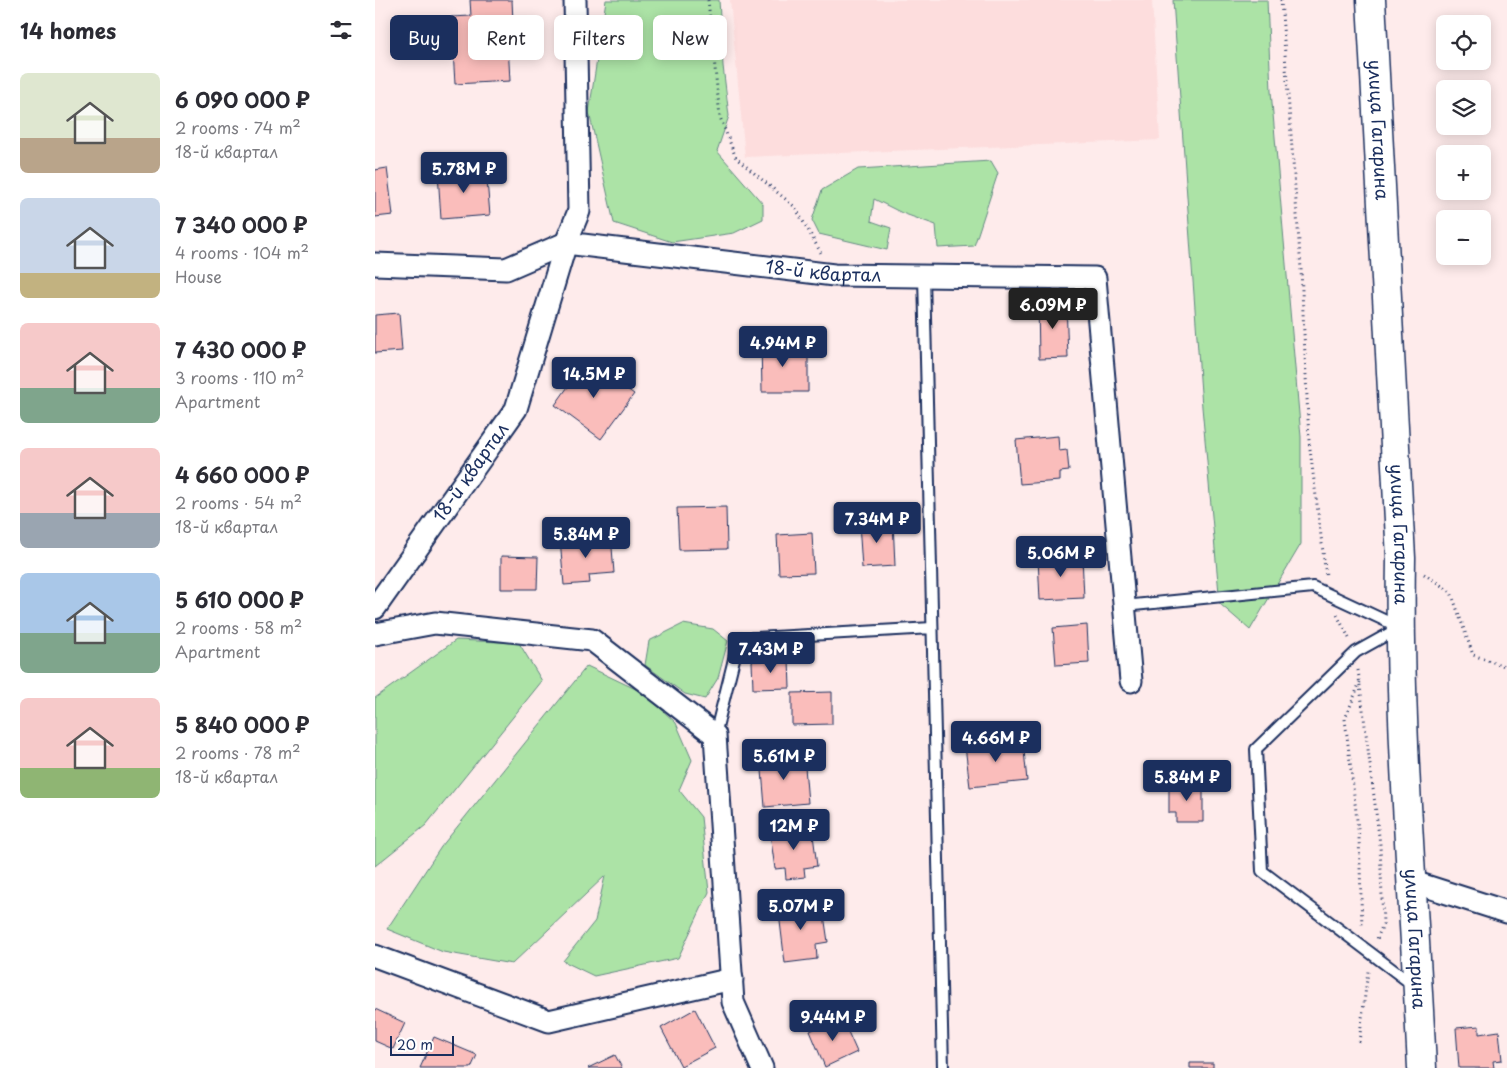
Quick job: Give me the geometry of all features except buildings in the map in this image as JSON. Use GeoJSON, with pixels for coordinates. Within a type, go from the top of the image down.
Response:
{"type":"FeatureCollection","features":[{"type":"Feature","properties":{"kind":"main road","name":"улица Гагарина"},"geometry":{"type":"LineString","coordinates":[[1371,0],[1401,558],[1400,628],[1410,882],[1422,1068]]}},
{"type":"Feature","properties":{"kind":"street"},"geometry":{"type":"LineString","coordinates":[[375,264],[506,269],[566,243],[579,211],[575,0]]}},
{"type":"Feature","properties":{"kind":"street","name":"18-й квартал"},"geometry":{"type":"LineString","coordinates":[[375,608],[516,409],[566,243],[834,275],[1095,278],[1131,681]]}},
{"type":"Feature","properties":{"kind":"street"},"geometry":{"type":"LineString","coordinates":[[375,634],[435,623],[592,640],[715,735],[733,1002],[762,1068]]}},
{"type":"Feature","properties":{"kind":"street"},"geometry":{"type":"LineString","coordinates":[[1410,882],[1507,912]]}},
{"type":"Feature","properties":{"kind":"street"},"geometry":{"type":"LineString","coordinates":[[375,956],[549,1021],[732,979]]}},
{"type":"Feature","properties":{"kind":"lane"},"geometry":{"type":"LineString","coordinates":[[923,276],[943,1068]]}},
{"type":"Feature","properties":{"kind":"lane"},"geometry":{"type":"LineString","coordinates":[[1124,606],[1313,587],[1400,628]]}},
{"type":"Feature","properties":{"kind":"lane"},"geometry":{"type":"LineString","coordinates":[[715,735],[739,639],[932,628]]}},
{"type":"Feature","properties":{"kind":"lane"},"geometry":{"type":"LineString","coordinates":[[1400,628],[1356,652],[1256,748],[1262,871],[1418,989]]}},
{"type":"Feature","properties":{"kind":"path"},"geometry":{"type":"LineString","coordinates":[[708,0],[720,118],[736,158],[795,206],[834,275]]}},
{"type":"Feature","properties":{"kind":"path"},"geometry":{"type":"LineString","coordinates":[[1281,0],[1301,269],[1309,441],[1328,594],[1356,652],[1381,844],[1383,924],[1371,954],[1359,1042]]}},
{"type":"Feature","properties":{"kind":"path"},"geometry":{"type":"LineString","coordinates":[[1401,558],[1451,592],[1473,655],[1507,667]]}},
{"type":"Feature","properties":{"kind":"path"},"geometry":{"type":"LineString","coordinates":[[1360,681],[1345,719],[1359,837],[1363,912],[1361,932],[1371,954]]}},
{"type":"Feature","properties":{"kind":"shaded area"},"geometry":{"type":"Polygon","coordinates":[[[730,0],[1152,0],[1160,140],[745,157],[730,0]]]}},
{"type":"Feature","properties":{"kind":"green space"},"geometry":{"type":"Polygon","coordinates":[[[606,0],[719,0],[720,15],[653,15],[653,60],[723,60],[729,116],[717,151],[763,204],[763,219],[734,233],[672,242],[614,223],[589,112],[597,60],[643,60],[643,15],[604,15],[606,0]]]}},
{"type":"Feature","properties":{"kind":"green space"},"geometry":{"type":"Polygon","coordinates":[[[1173,0],[1267,0],[1271,91],[1301,437],[1301,544],[1250,630],[1220,604],[1202,407],[1173,0]]]}},
{"type":"Feature","properties":{"kind":"green space"},"geometry":{"type":"Polygon","coordinates":[[[991,161],[998,173],[974,246],[938,248],[936,225],[902,213],[874,199],[871,221],[891,228],[887,250],[819,234],[812,220],[822,190],[858,169],[991,161]]]}},
{"type":"Feature","properties":{"kind":"green space"},"geometry":{"type":"Polygon","coordinates":[[[683,624],[713,629],[728,641],[718,678],[705,699],[685,694],[645,665],[649,641],[683,624]]]}},
{"type":"Feature","properties":{"kind":"green space"},"geometry":{"type":"Polygon","coordinates":[[[456,640],[519,643],[542,681],[426,825],[375,866],[375,698],[456,640]]]}},
{"type":"Feature","properties":{"kind":"green space"},"geometry":{"type":"Polygon","coordinates":[[[587,666],[644,693],[676,723],[692,760],[679,790],[701,817],[709,892],[678,958],[594,976],[563,961],[595,921],[605,876],[512,964],[443,952],[387,929],[441,847],[587,666]]]}}]}
